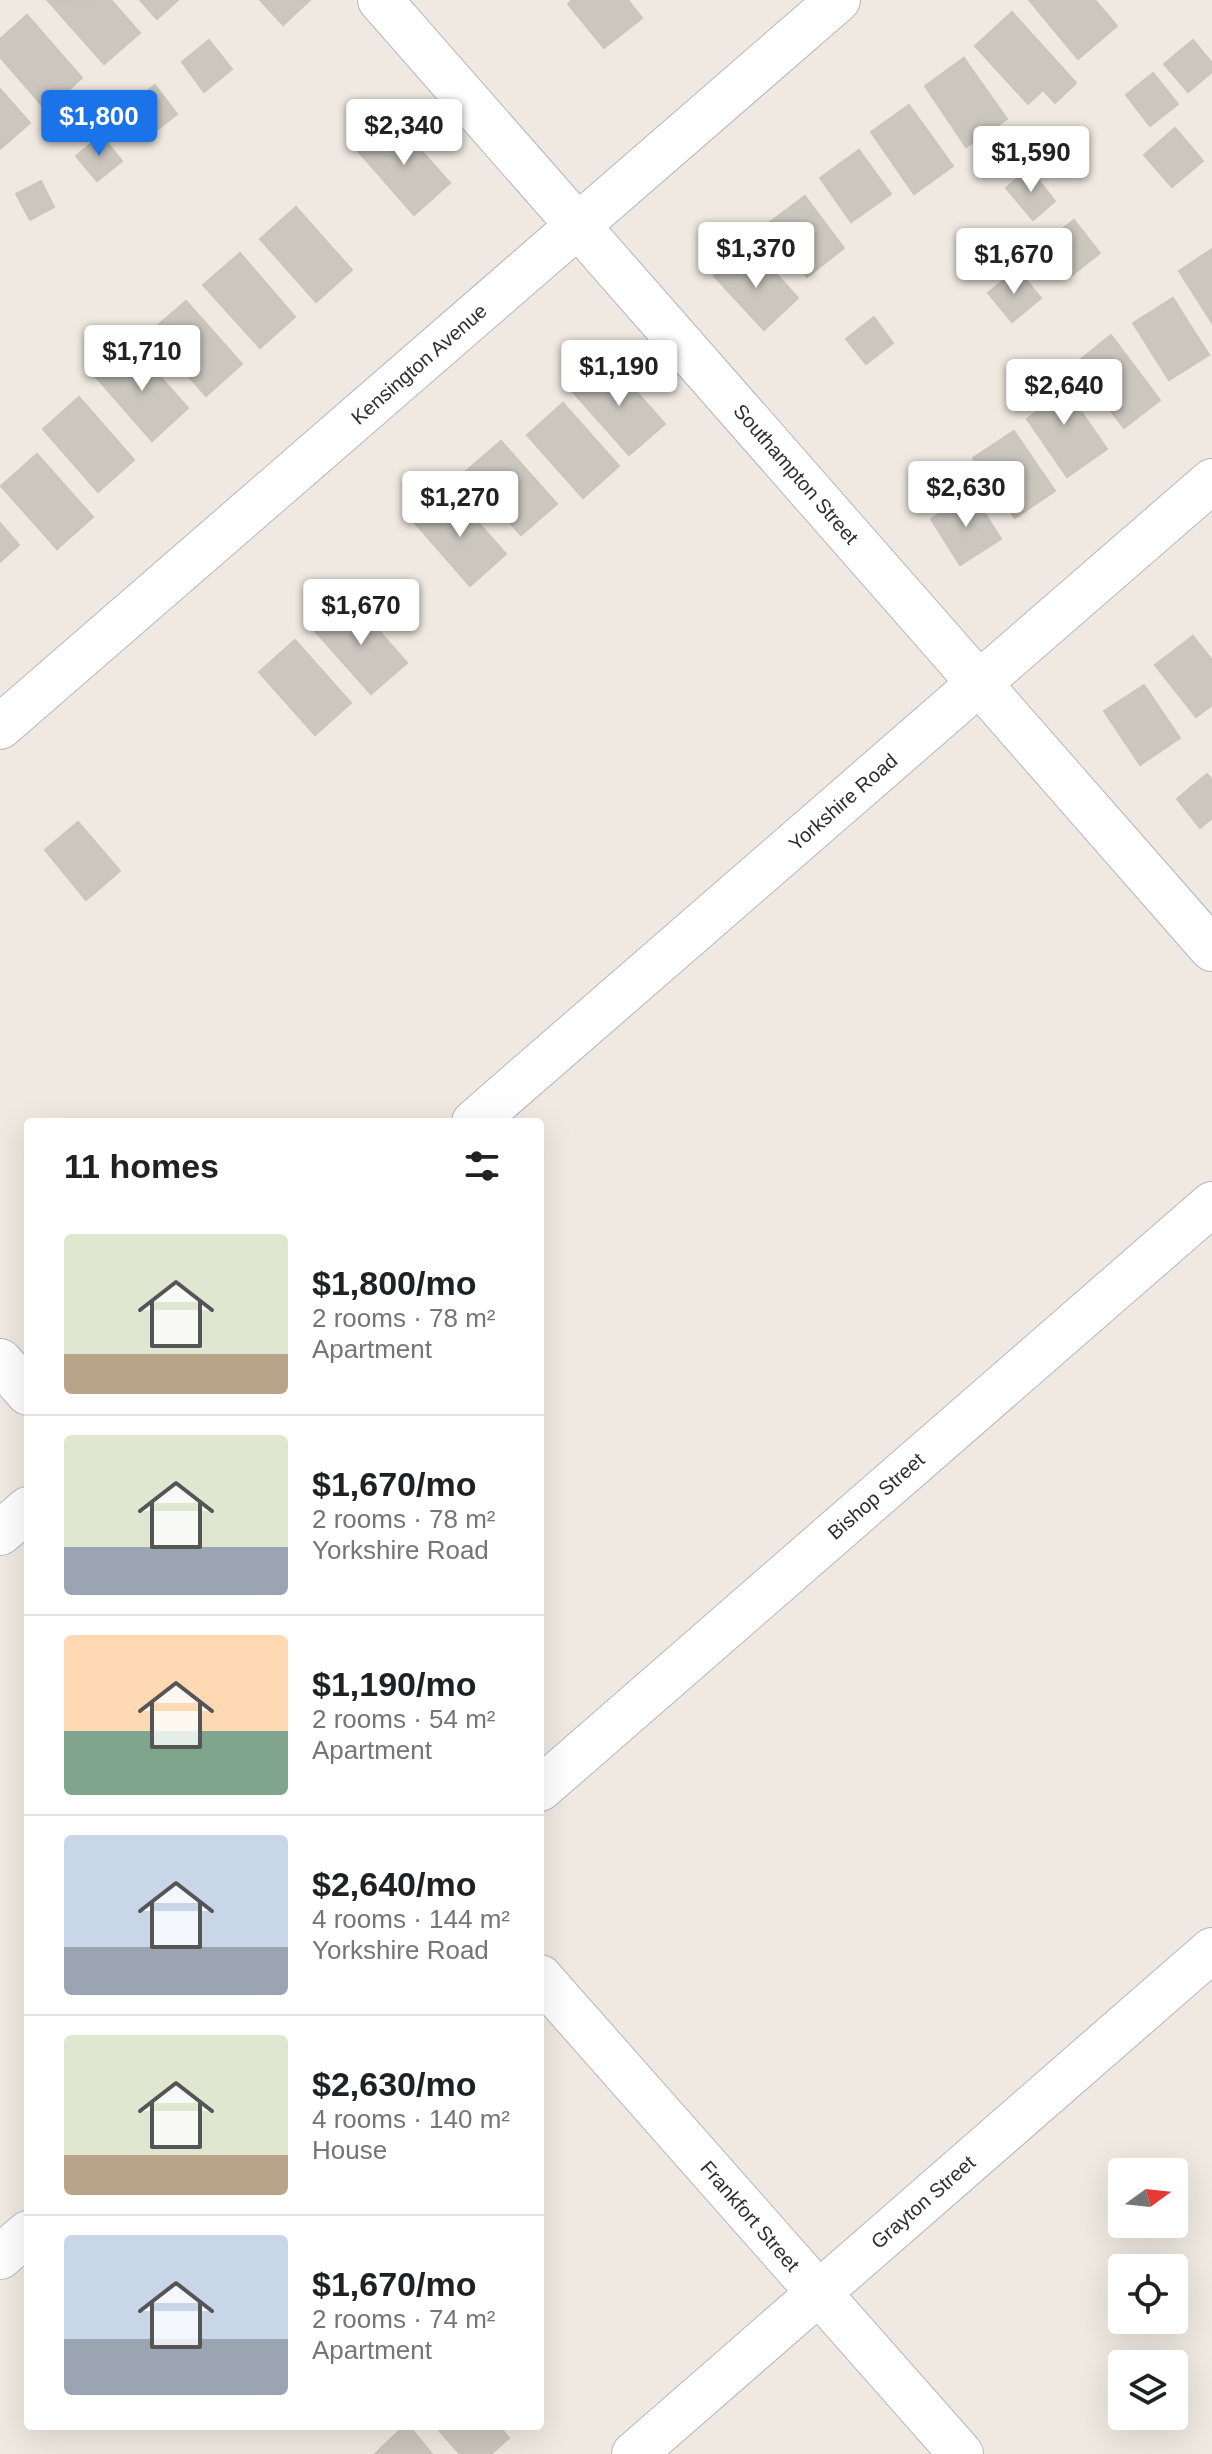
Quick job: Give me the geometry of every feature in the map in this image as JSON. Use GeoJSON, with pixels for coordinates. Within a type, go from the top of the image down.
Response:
{"type":"FeatureCollection","features":[{"type":"Feature","properties":{"kind":"street","name":"Southampton Street"},"geometry":{"type":"LineString","coordinates":[[380,0],[1212,949]]}},
{"type":"Feature","properties":{"kind":"street","name":"Kensington Avenue"},"geometry":{"type":"LineString","coordinates":[[0,727],[838,0]]}},
{"type":"Feature","properties":{"kind":"street","name":"Yorkshire Road"},"geometry":{"type":"LineString","coordinates":[[479,1118],[1212,481]]}},
{"type":"Feature","properties":{"kind":"street","name":"Bishop Street"},"geometry":{"type":"LineString","coordinates":[[544,1786],[1212,1204]]}},
{"type":"Feature","properties":{"kind":"street"},"geometry":{"type":"LineString","coordinates":[[0,1361],[24,1388]]}},
{"type":"Feature","properties":{"kind":"street"},"geometry":{"type":"LineString","coordinates":[[0,1533],[24,1512]]}},
{"type":"Feature","properties":{"kind":"street","name":"Grayton Street"},"geometry":{"type":"LineString","coordinates":[[634,2454],[1212,1950]]}},
{"type":"Feature","properties":{"kind":"street","name":"Frankfort Street"},"geometry":{"type":"LineString","coordinates":[[544,1982],[961,2454]]}},
{"type":"Feature","properties":{"kind":"street"},"geometry":{"type":"LineString","coordinates":[[0,2257],[24,2236]]}},
{"type":"Feature","properties":{"kind":"building"},"geometry":{"type":"Polygon","coordinates":[[[111,0],[140,33],[104,64],[48,1],[111,0]]]}},
{"type":"Feature","properties":{"kind":"building"},"geometry":{"type":"Polygon","coordinates":[[[140,0],[178,0],[157,19],[140,0]]]}},
{"type":"Feature","properties":{"kind":"building"},"geometry":{"type":"Polygon","coordinates":[[[260,0],[310,0],[283,25],[260,0]]]}},
{"type":"Feature","properties":{"kind":"building"},"geometry":{"type":"Polygon","coordinates":[[[572,0],[628,0],[642,18],[604,48],[568,4],[572,0]]]}},
{"type":"Feature","properties":{"kind":"building"},"geometry":{"type":"Polygon","coordinates":[[[1029,0],[1095,0],[1117,26],[1078,59],[1029,0]]]}},
{"type":"Feature","properties":{"kind":"building"},"geometry":{"type":"Polygon","coordinates":[[[1012,12],[1076,83],[1055,103],[1043,90],[1028,104],[975,46],[1012,12]]]}},
{"type":"Feature","properties":{"kind":"building"},"geometry":{"type":"Polygon","coordinates":[[[27,15],[82,78],[46,110],[0,57],[0,39],[27,15]]]}},
{"type":"Feature","properties":{"kind":"building"},"geometry":{"type":"Polygon","coordinates":[[[209,40],[232,69],[204,92],[182,62],[209,40]]]}},
{"type":"Feature","properties":{"kind":"building"},"geometry":{"type":"Polygon","coordinates":[[[1193,40],[1212,63],[1212,72],[1188,92],[1164,64],[1193,40]]]}},
{"type":"Feature","properties":{"kind":"building"},"geometry":{"type":"Polygon","coordinates":[[[964,58],[1007,119],[966,147],[925,86],[964,58]]]}},
{"type":"Feature","properties":{"kind":"building"},"geometry":{"type":"Polygon","coordinates":[[[1153,73],[1178,104],[1150,126],[1126,95],[1153,73]]]}},
{"type":"Feature","properties":{"kind":"building"},"geometry":{"type":"Polygon","coordinates":[[[155,85],[177,114],[148,137],[126,108],[155,85]]]}},
{"type":"Feature","properties":{"kind":"building"},"geometry":{"type":"Polygon","coordinates":[[[0,89],[30,123],[0,149],[0,89]]]}},
{"type":"Feature","properties":{"kind":"building"},"geometry":{"type":"Polygon","coordinates":[[[909,105],[953,166],[914,194],[871,132],[909,105]]]}},
{"type":"Feature","properties":{"kind":"building"},"geometry":{"type":"Polygon","coordinates":[[[394,120],[450,183],[414,215],[358,151],[394,120]]]}},
{"type":"Feature","properties":{"kind":"building"},"geometry":{"type":"Polygon","coordinates":[[[1175,128],[1203,161],[1172,187],[1144,155],[1175,128]]]}},
{"type":"Feature","properties":{"kind":"building"},"geometry":{"type":"Polygon","coordinates":[[[101,135],[122,161],[97,181],[76,156],[101,135]]]}},
{"type":"Feature","properties":{"kind":"building"},"geometry":{"type":"Polygon","coordinates":[[[859,150],[891,194],[851,222],[820,178],[859,150]]]}},
{"type":"Feature","properties":{"kind":"building"},"geometry":{"type":"Polygon","coordinates":[[[1029,168],[1055,201],[1033,220],[1006,188],[1029,168]]]}},
{"type":"Feature","properties":{"kind":"building"},"geometry":{"type":"Polygon","coordinates":[[[41,181],[54,207],[30,220],[16,194],[41,181]]]}},
{"type":"Feature","properties":{"kind":"building"},"geometry":{"type":"Polygon","coordinates":[[[805,196],[844,248],[807,277],[766,225],[805,196]]]}},
{"type":"Feature","properties":{"kind":"building"},"geometry":{"type":"Polygon","coordinates":[[[296,207],[352,270],[316,302],[260,239],[296,207]]]}},
{"type":"Feature","properties":{"kind":"building"},"geometry":{"type":"Polygon","coordinates":[[[1074,220],[1100,253],[1068,278],[1043,244],[1074,220]]]}},
{"type":"Feature","properties":{"kind":"building"},"geometry":{"type":"Polygon","coordinates":[[[1212,249],[1212,323],[1179,271],[1212,249]]]}},
{"type":"Feature","properties":{"kind":"building"},"geometry":{"type":"Polygon","coordinates":[[[740,252],[761,275],[770,267],[798,298],[764,330],[714,276],[740,252]]]}},
{"type":"Feature","properties":{"kind":"building"},"geometry":{"type":"Polygon","coordinates":[[[240,253],[295,317],[260,348],[203,285],[240,253]]]}},
{"type":"Feature","properties":{"kind":"building"},"geometry":{"type":"Polygon","coordinates":[[[1017,269],[1041,298],[1012,322],[988,293],[1017,269]]]}},
{"type":"Feature","properties":{"kind":"building"},"geometry":{"type":"Polygon","coordinates":[[[1173,298],[1209,355],[1169,380],[1133,323],[1173,298]]]}},
{"type":"Feature","properties":{"kind":"building"},"geometry":{"type":"Polygon","coordinates":[[[186,301],[242,364],[206,396],[150,332],[186,301]]]}},
{"type":"Feature","properties":{"kind":"building"},"geometry":{"type":"Polygon","coordinates":[[[874,317],[893,343],[866,364],[846,339],[874,317]]]}},
{"type":"Feature","properties":{"kind":"building"},"geometry":{"type":"Polygon","coordinates":[[[1111,335],[1160,400],[1124,428],[1075,364],[1111,335]]]}},
{"type":"Feature","properties":{"kind":"building"},"geometry":{"type":"Polygon","coordinates":[[[132,345],[188,408],[152,441],[96,377],[132,345]]]}},
{"type":"Feature","properties":{"kind":"building"},"geometry":{"type":"Polygon","coordinates":[[[609,361],[665,424],[629,455],[573,392],[609,361]]]}},
{"type":"Feature","properties":{"kind":"building"},"geometry":{"type":"Polygon","coordinates":[[[1056,375],[1107,449],[1067,477],[1027,419],[1040,409],[1029,393],[1056,375]]]}},
{"type":"Feature","properties":{"kind":"building"},"geometry":{"type":"Polygon","coordinates":[[[79,397],[134,460],[98,492],[43,429],[79,397]]]}},
{"type":"Feature","properties":{"kind":"building"},"geometry":{"type":"Polygon","coordinates":[[[563,403],[619,466],[583,498],[527,435],[563,403]]]}},
{"type":"Feature","properties":{"kind":"building"},"geometry":{"type":"Polygon","coordinates":[[[1014,431],[1055,491],[1015,518],[973,458],[1014,431]]]}},
{"type":"Feature","properties":{"kind":"building"},"geometry":{"type":"Polygon","coordinates":[[[501,441],[557,504],[521,535],[465,472],[501,441]]]}},
{"type":"Feature","properties":{"kind":"building"},"geometry":{"type":"Polygon","coordinates":[[[37,454],[93,517],[57,549],[1,486],[37,454]]]}},
{"type":"Feature","properties":{"kind":"building"},"geometry":{"type":"Polygon","coordinates":[[[450,491],[506,554],[470,586],[415,523],[450,491]]]}},
{"type":"Feature","properties":{"kind":"building"},"geometry":{"type":"Polygon","coordinates":[[[972,493],[1001,539],[960,565],[931,519],[972,493]]]}},
{"type":"Feature","properties":{"kind":"building"},"geometry":{"type":"Polygon","coordinates":[[[0,523],[19,545],[0,562],[0,523]]]}},
{"type":"Feature","properties":{"kind":"building"},"geometry":{"type":"Polygon","coordinates":[[[351,599],[407,663],[371,694],[315,631],[351,599]]]}},
{"type":"Feature","properties":{"kind":"building"},"geometry":{"type":"Polygon","coordinates":[[[1193,636],[1212,660],[1212,705],[1196,717],[1155,665],[1193,636]]]}},
{"type":"Feature","properties":{"kind":"building"},"geometry":{"type":"Polygon","coordinates":[[[295,640],[351,703],[315,735],[259,672],[295,640]]]}},
{"type":"Feature","properties":{"kind":"building"},"geometry":{"type":"Polygon","coordinates":[[[1144,685],[1180,738],[1140,765],[1104,711],[1144,685]]]}},
{"type":"Feature","properties":{"kind":"building"},"geometry":{"type":"Polygon","coordinates":[[[1207,774],[1212,780],[1212,818],[1200,828],[1177,799],[1207,774]]]}},
{"type":"Feature","properties":{"kind":"building"},"geometry":{"type":"Polygon","coordinates":[[[78,822],[120,871],[86,900],[45,850],[78,822]]]}},
{"type":"Feature","properties":{"kind":"building"},"geometry":{"type":"Polygon","coordinates":[[[400,2430],[412,2430],[432,2454],[375,2454],[400,2430]]]}},
{"type":"Feature","properties":{"kind":"building"},"geometry":{"type":"Polygon","coordinates":[[[439,2430],[502,2430],[509,2438],[491,2454],[460,2454],[439,2430]]]}}]}
